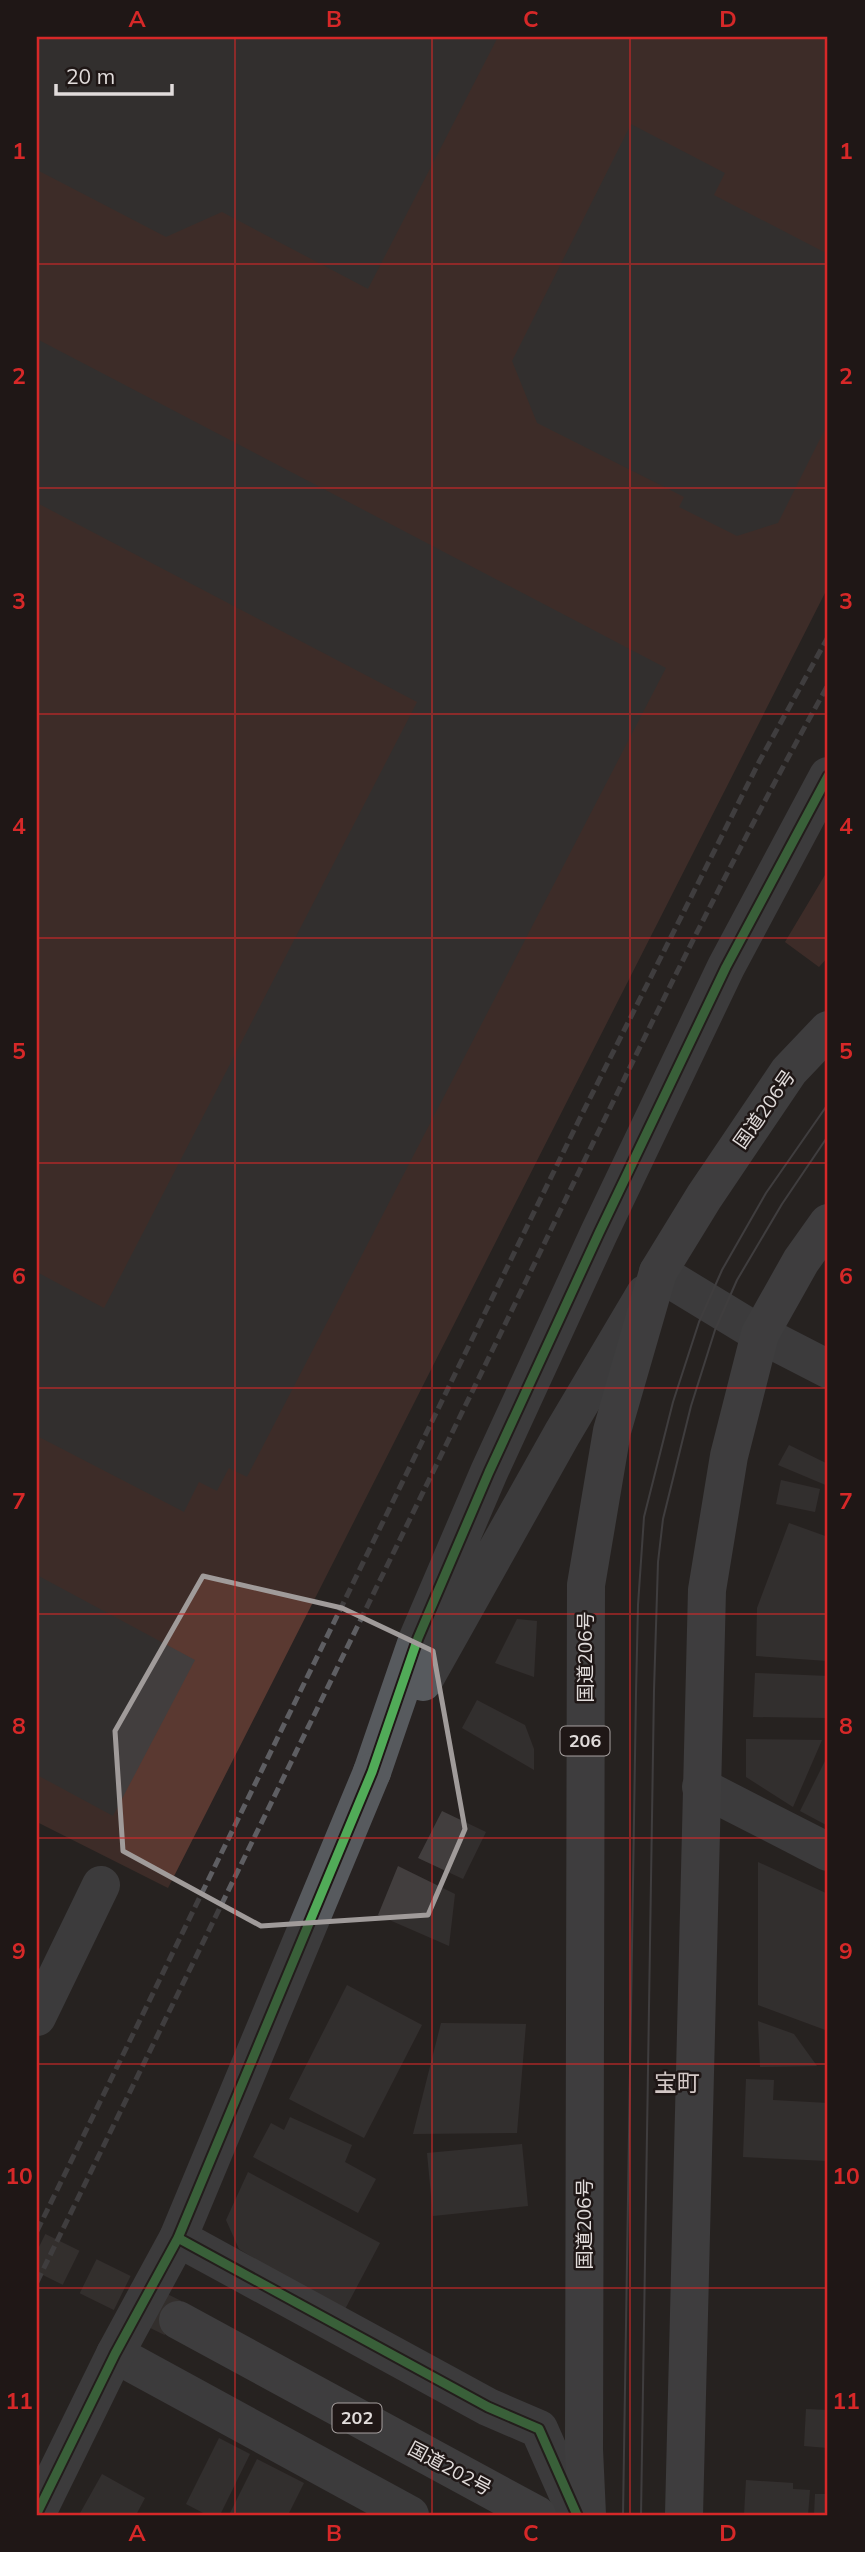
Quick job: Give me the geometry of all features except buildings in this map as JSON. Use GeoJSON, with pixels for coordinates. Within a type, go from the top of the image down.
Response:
{"type":"FeatureCollection","features":[{"type":"Feature","properties":{"kind":"highway","name":"国道206号"},"geometry":{"type":"LineString","coordinates":[[587,2515],[584,2450],[586,1585],[612,1431],[658,1272],[704,1197],[789,1071],[828,1030]]}},
{"type":"Feature","properties":{"kind":"highway"},"geometry":{"type":"LineString","coordinates":[[684,2515],[707,1590],[729,1456],[760,1334],[801,1261],[828,1223]]}},
{"type":"Feature","properties":{"kind":"highway","name":"国道202号"},"geometry":{"type":"LineString","coordinates":[[178,2320],[537,2515]]}},
{"type":"Feature","properties":{"kind":"street"},"geometry":{"type":"LineString","coordinates":[[37,2513],[115,2354],[178,2238],[372,1772],[418,1638],[489,1472],[599,1233],[726,968],[828,776]]}},
{"type":"Feature","properties":{"kind":"street"},"geometry":{"type":"LineString","coordinates":[[372,1772],[562,1434],[658,1272],[760,1334],[828,1369]]}},
{"type":"Feature","properties":{"kind":"street"},"geometry":{"type":"LineString","coordinates":[[702,1787],[828,1852]]}},
{"type":"Feature","properties":{"kind":"street"},"geometry":{"type":"LineString","coordinates":[[37,2017],[101,1885]]}},
{"type":"Feature","properties":{"kind":"street"},"geometry":{"type":"LineString","coordinates":[[178,2238],[488,2407],[539,2429],[577,2515]]}},
{"type":"Feature","properties":{"kind":"street"},"geometry":{"type":"LineString","coordinates":[[115,2354],[410,2515]]}},
{"type":"Feature","properties":{"kind":"highlighted area"},"geometry":{"type":"Polygon","coordinates":[[[203,1576],[342,1608],[433,1651],[465,1829],[428,1915],[261,1926],[123,1851],[115,1731],[203,1576]]]}},
{"type":"Feature","properties":{"kind":"shaded area"},"geometry":{"type":"Polygon","coordinates":[[[37,37],[828,37],[828,587],[168,1888],[37,1822],[37,37]]]}},
{"type":"Feature","properties":{"kind":"shaded area"},"geometry":{"type":"Polygon","coordinates":[[[828,870],[828,957],[819,967],[785,942],[828,870]]]}},
{"type":"Feature","properties":{"kind":"tunnel"},"geometry":{"type":"LineString","coordinates":[[37,2251],[173,2318]]}},
{"type":"Feature","properties":{"kind":"tram line"},"geometry":{"type":"LineString","coordinates":[[623,2515],[636,1693],[644,1517],[673,1402],[699,1322],[722,1270],[766,1193],[828,1104]]}},
{"type":"Feature","properties":{"kind":"tram line"},"geometry":{"type":"LineString","coordinates":[[641,2515],[654,1690],[658,1562],[663,1519],[691,1406],[715,1330],[737,1280],[782,1204],[828,1136]]}},
{"type":"Feature","properties":{"kind":"railway"},"geometry":{"type":"LineString","coordinates":[[37,2231],[579,1120],[759,762],[828,637]]}},
{"type":"Feature","properties":{"kind":"railway"},"geometry":{"type":"LineString","coordinates":[[37,2282],[656,1014],[783,766],[828,685]]}},
{"type":"Feature","properties":{"kind":"cycle path"},"geometry":{"type":"LineString","coordinates":[[37,2513],[115,2354],[178,2238],[372,1772],[418,1638],[489,1472],[726,967],[828,776]]}},
{"type":"Feature","properties":{"kind":"cycle path"},"geometry":{"type":"LineString","coordinates":[[178,2238],[488,2407],[539,2429],[577,2515]]}},
{"type":"Feature","properties":{"kind":"district","name":"宝町"},"geometry":{"type":"Point","coordinates":[677,2083]}}]}
